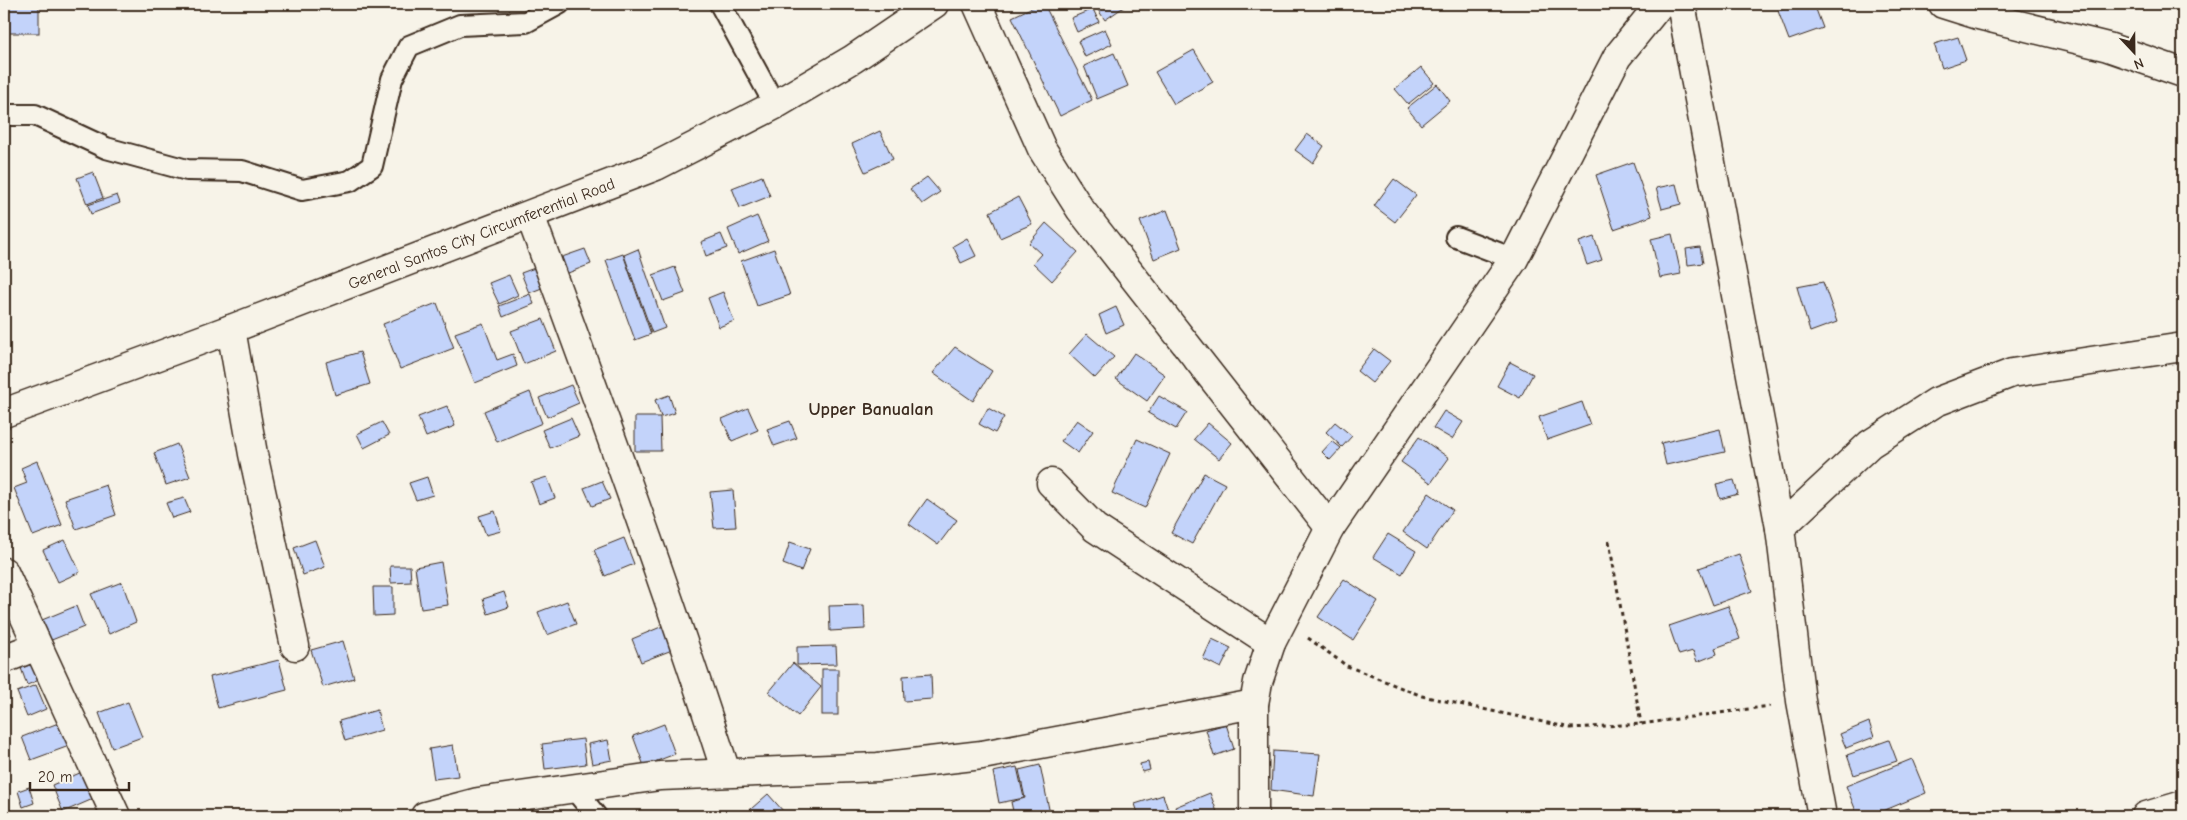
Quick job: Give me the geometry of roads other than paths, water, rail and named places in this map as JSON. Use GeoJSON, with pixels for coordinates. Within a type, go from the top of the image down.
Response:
{"type":"FeatureCollection","features":[{"type":"Feature","properties":{"kind":"street","name":"General Santos City Circumferential Road"},"geometry":{"type":"LineString","coordinates":[[4,413],[231,329],[656,166],[775,105],[853,59],[934,4]]}},
{"type":"Feature","properties":{"kind":"street"},"geometry":{"type":"LineString","coordinates":[[977,4],[1042,149],[1080,209],[1330,528]]}},
{"type":"Feature","properties":{"kind":"street"},"geometry":{"type":"LineString","coordinates":[[1254,816],[1254,704],[1258,682],[1278,631],[1330,528],[1514,259],[1617,57],[1660,4]]}},
{"type":"Feature","properties":{"kind":"street"},"geometry":{"type":"LineString","coordinates":[[1681,4],[1780,528],[1801,701],[1822,816]]}},
{"type":"Feature","properties":{"kind":"street"},"geometry":{"type":"LineString","coordinates":[[1943,4],[1978,15],[2108,47],[2183,72]]}},
{"type":"Feature","properties":{"kind":"street"},"geometry":{"type":"LineString","coordinates":[[530,215],[617,450],[690,660],[726,772]]}},
{"type":"Feature","properties":{"kind":"street"},"geometry":{"type":"LineString","coordinates":[[231,329],[253,454],[295,646]]}},
{"type":"Feature","properties":{"kind":"street"},"geometry":{"type":"LineString","coordinates":[[1780,528],[1870,444],[1936,402],[2012,374],[2183,347]]}},
{"type":"Feature","properties":{"kind":"street"},"geometry":{"type":"LineString","coordinates":[[1051,483],[1095,528],[1278,631]]}},
{"type":"Feature","properties":{"kind":"street"},"geometry":{"type":"LineString","coordinates":[[4,572],[116,816]]}},
{"type":"Feature","properties":{"kind":"street"},"geometry":{"type":"LineString","coordinates":[[4,659],[37,646]]}},
{"type":"Feature","properties":{"kind":"street"},"geometry":{"type":"LineString","coordinates":[[426,816],[478,802],[575,790],[660,776],[878,767],[982,756],[1254,704]]}},
{"type":"Feature","properties":{"kind":"street"},"geometry":{"type":"LineString","coordinates":[[2146,816],[2183,804]]}},
{"type":"Feature","properties":{"kind":"lane"},"geometry":{"type":"LineString","coordinates":[[4,115],[35,115],[106,148],[186,170],[242,171],[302,190],[350,181],[372,166],[392,79],[409,46],[460,25],[526,22],[559,4]]}},
{"type":"Feature","properties":{"kind":"lane"},"geometry":{"type":"LineString","coordinates":[[720,4],[775,105]]}},
{"type":"Feature","properties":{"kind":"lane"},"geometry":{"type":"LineString","coordinates":[[1456,237],[1514,259]]}},
{"type":"Feature","properties":{"kind":"lane"},"geometry":{"type":"LineString","coordinates":[[575,790],[596,816]]}},
{"type":"Feature","properties":{"kind":"district","name":"Upper Banualan"},"geometry":{"type":"Point","coordinates":[871,409]}}]}
